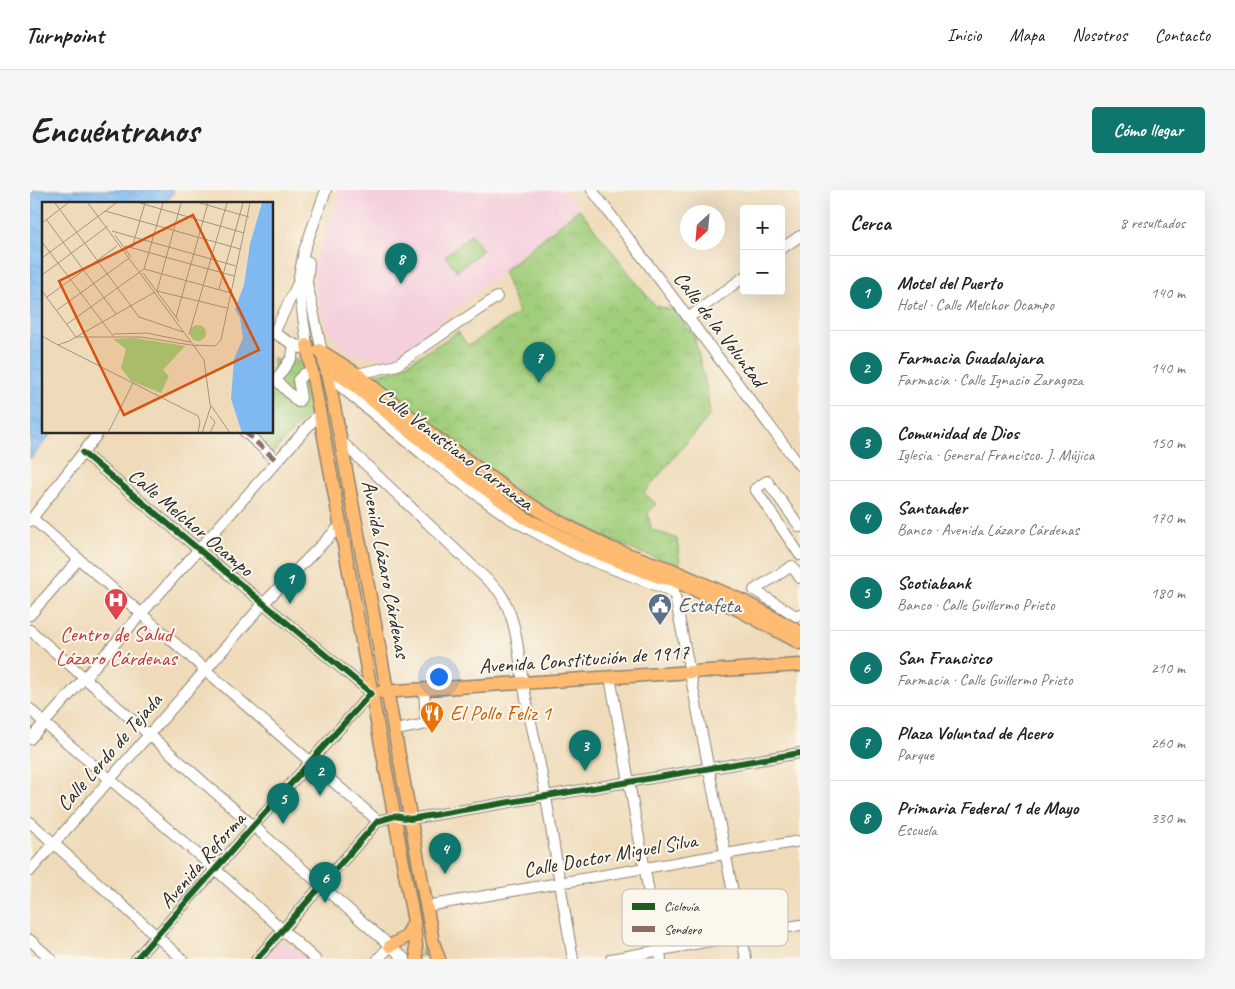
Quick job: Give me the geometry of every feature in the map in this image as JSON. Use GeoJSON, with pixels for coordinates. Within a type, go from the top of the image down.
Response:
{"type":"FeatureCollection","features":[{"type":"Feature","properties":{"kind":"main road"},"geometry":{"type":"LineString","coordinates":[[302,347],[322,352],[354,379],[499,484],[548,516],[672,580]]}},
{"type":"Feature","properties":{"kind":"main road"},"geometry":{"type":"LineString","coordinates":[[302,347],[328,371],[354,379]]}},
{"type":"Feature","properties":{"kind":"main road","name":"Avenida Lázaro Cárdenas"},"geometry":{"type":"LineString","coordinates":[[302,347],[312,371],[320,413],[414,922],[417,959]]}},
{"type":"Feature","properties":{"kind":"main road","name":"Avenida Lázaro Cárdenas"},"geometry":{"type":"LineString","coordinates":[[322,352],[328,371],[389,691],[433,942],[439,959]]}},
{"type":"Feature","properties":{"kind":"main road"},"geometry":{"type":"LineString","coordinates":[[338,512],[353,509]]}},
{"type":"Feature","properties":{"kind":"main road","name":"Calle Venustiano Carranza"},"geometry":{"type":"LineString","coordinates":[[672,580],[743,601],[800,632]]}},
{"type":"Feature","properties":{"kind":"main road","name":"Calle Venustiano Carranza"},"geometry":{"type":"LineString","coordinates":[[672,580],[737,608],[800,643]]}},
{"type":"Feature","properties":{"kind":"main road","name":"Avenida Constitución de 1917"},"geometry":{"type":"LineString","coordinates":[[371,692],[800,665]]}},
{"type":"Feature","properties":{"kind":"main road"},"geometry":{"type":"LineString","coordinates":[[390,946],[406,937],[414,922]]}},
{"type":"Feature","properties":{"kind":"main road"},"geometry":{"type":"LineString","coordinates":[[428,959],[434,959]]}},
{"type":"Feature","properties":{"kind":"street","name":"Avenida Lázaro Cárdenas"},"geometry":{"type":"LineString","coordinates":[[302,347],[298,282],[304,251],[326,190]]}},
{"type":"Feature","properties":{"kind":"street","name":"Avenida Lázaro Cárdenas"},"geometry":{"type":"LineString","coordinates":[[322,352],[307,282],[312,246],[332,190]]}},
{"type":"Feature","properties":{"kind":"street","name":"Calle de la Voluntad"},"geometry":{"type":"LineString","coordinates":[[592,190],[800,466]]}},
{"type":"Feature","properties":{"kind":"street"},"geometry":{"type":"LineString","coordinates":[[785,247],[800,236]]}},
{"type":"Feature","properties":{"kind":"street"},"geometry":{"type":"LineString","coordinates":[[688,318],[740,280]]}},
{"type":"Feature","properties":{"kind":"street"},"geometry":{"type":"LineString","coordinates":[[274,331],[298,282]]}},
{"type":"Feature","properties":{"kind":"street"},"geometry":{"type":"LineString","coordinates":[[354,379],[397,365],[497,297]]}},
{"type":"Feature","properties":{"kind":"street"},"geometry":{"type":"LineString","coordinates":[[274,333],[302,347],[292,356],[276,380],[298,402],[302,398],[298,380],[304,374],[312,371]]}},
{"type":"Feature","properties":{"kind":"street","name":"Calle Venustiano Carranza"},"geometry":{"type":"LineString","coordinates":[[328,371],[432,462],[509,518],[579,556],[672,580]]}},
{"type":"Feature","properties":{"kind":"street"},"geometry":{"type":"LineString","coordinates":[[30,739],[320,413]]}},
{"type":"Feature","properties":{"kind":"street"},"geometry":{"type":"LineString","coordinates":[[97,434],[31,519],[80,559],[378,821]]}},
{"type":"Feature","properties":{"kind":"street"},"geometry":{"type":"LineString","coordinates":[[247,434],[277,460]]}},
{"type":"Feature","properties":{"kind":"street"},"geometry":{"type":"LineString","coordinates":[[341,441],[498,590],[505,600],[513,623],[546,796],[573,959]]}},
{"type":"Feature","properties":{"kind":"street","name":"Calle Melchor Ocampo"},"geometry":{"type":"LineString","coordinates":[[83,453],[371,692]]}},
{"type":"Feature","properties":{"kind":"street"},"geometry":{"type":"LineString","coordinates":[[800,527],[768,480],[755,490],[800,555]]}},
{"type":"Feature","properties":{"kind":"street","name":"Calle Lerdo de Tejada"},"geometry":{"type":"LineString","coordinates":[[30,871],[264,603],[340,526]]}},
{"type":"Feature","properties":{"kind":"street"},"geometry":{"type":"LineString","coordinates":[[30,615],[80,559]]}},
{"type":"Feature","properties":{"kind":"street"},"geometry":{"type":"LineString","coordinates":[[800,578],[792,566],[754,590],[796,616],[800,614]]}},
{"type":"Feature","properties":{"kind":"street"},"geometry":{"type":"LineString","coordinates":[[672,580],[731,889]]}},
{"type":"Feature","properties":{"kind":"street"},"geometry":{"type":"LineString","coordinates":[[30,630],[405,959]]}},
{"type":"Feature","properties":{"kind":"street"},"geometry":{"type":"LineString","coordinates":[[610,677],[649,889]]}},
{"type":"Feature","properties":{"kind":"street"},"geometry":{"type":"LineString","coordinates":[[396,730],[426,724],[424,689]]}},
{"type":"Feature","properties":{"kind":"street","name":"Avenida Reforma"},"geometry":{"type":"LineString","coordinates":[[136,959],[371,692]]}},
{"type":"Feature","properties":{"kind":"street"},"geometry":{"type":"LineString","coordinates":[[30,709],[315,959]]}},
{"type":"Feature","properties":{"kind":"street"},"geometry":{"type":"LineString","coordinates":[[257,959],[378,821],[395,816],[410,819],[800,752]]}},
{"type":"Feature","properties":{"kind":"street"},"geometry":{"type":"LineString","coordinates":[[30,822],[182,959]]}},
{"type":"Feature","properties":{"kind":"street","name":"Calle Doctor Miguel Silva"},"geometry":{"type":"LineString","coordinates":[[427,906],[800,840]]}},
{"type":"Feature","properties":{"kind":"street"},"geometry":{"type":"LineString","coordinates":[[30,940],[51,959]]}},
{"type":"Feature","properties":{"kind":"street"},"geometry":{"type":"LineString","coordinates":[[378,959],[390,946]]}},
{"type":"Feature","properties":{"kind":"street"},"geometry":{"type":"LineString","coordinates":[[611,959],[660,955],[698,946]]}},
{"type":"Feature","properties":{"kind":"street"},"geometry":{"type":"LineString","coordinates":[[743,946],[746,959]]}},
{"type":"Feature","properties":{"kind":"shaded area"},"geometry":{"type":"Polygon","coordinates":[[[341,190],[565,190],[579,209],[393,361],[349,352],[339,344],[327,328],[316,296],[313,267],[341,190]]]}},
{"type":"Feature","properties":{"kind":"shaded area"},"geometry":{"type":"Polygon","coordinates":[[[283,938],[306,959],[264,959],[283,938]]]}},
{"type":"Feature","properties":{"kind":"green space"},"geometry":{"type":"Polygon","coordinates":[[[579,209],[654,305],[675,311],[694,336],[707,390],[710,415],[644,493],[656,504],[648,512],[651,529],[677,539],[680,565],[635,551],[578,525],[515,489],[365,376],[397,370],[458,332],[468,346],[519,313],[503,271],[579,209]]]}},
{"type":"Feature","properties":{"kind":"green space"},"geometry":{"type":"Polygon","coordinates":[[[471,234],[483,250],[457,271],[445,256],[471,234]]]}},
{"type":"Feature","properties":{"kind":"green space"},"geometry":{"type":"Polygon","coordinates":[[[286,354],[303,365],[312,410],[272,454],[249,434],[274,434],[274,358],[280,362],[286,354]]]}},
{"type":"Feature","properties":{"kind":"green space"},"geometry":{"type":"Polygon","coordinates":[[[404,825],[407,826],[434,954],[421,956],[424,944],[404,825]]]}},
{"type":"Feature","properties":{"kind":"water"},"geometry":{"type":"Polygon","coordinates":[[[30,190],[174,190],[167,202],[42,202],[42,434],[51,434],[30,459],[30,190]]]}},
{"type":"Feature","properties":{"kind":"marked path"},"geometry":{"type":"LineString","coordinates":[[247,434],[277,461]]}},
{"type":"Feature","properties":{"kind":"cycle path"},"geometry":{"type":"LineString","coordinates":[[83,453],[371,693],[136,959]]}},
{"type":"Feature","properties":{"kind":"cycle path"},"geometry":{"type":"LineString","coordinates":[[257,959],[378,821],[395,816],[410,819],[800,753]]}},
{"type":"Feature","properties":{"kind":"place","name":"Primaria Federal 1 de Mayo"},"geometry":{"type":"Point","coordinates":[401,284]}},
{"type":"Feature","properties":{"kind":"place","name":"Plaza Voluntad de Acero"},"geometry":{"type":"Point","coordinates":[539,383]}},
{"type":"Feature","properties":{"kind":"place","name":"Motel del Puerto"},"geometry":{"type":"Point","coordinates":[290,604]}},
{"type":"Feature","properties":{"kind":"place","name":"Centro de Salud Lázaro Cárdenas"},"geometry":{"type":"Point","coordinates":[116,621]}},
{"type":"Feature","properties":{"kind":"place","name":"Estafeta"},"geometry":{"type":"Point","coordinates":[660,626]}},
{"type":"Feature","properties":{"kind":"place","name":"El Pollo Feliz 1"},"geometry":{"type":"Point","coordinates":[432,734]}},
{"type":"Feature","properties":{"kind":"place","name":"Comunidad de Dios"},"geometry":{"type":"Point","coordinates":[585,771]}},
{"type":"Feature","properties":{"kind":"place","name":"Farmacia Guadalajara"},"geometry":{"type":"Point","coordinates":[320,796]}},
{"type":"Feature","properties":{"kind":"place","name":"Scotiabank"},"geometry":{"type":"Point","coordinates":[283,824]}},
{"type":"Feature","properties":{"kind":"place","name":"Santander"},"geometry":{"type":"Point","coordinates":[445,874]}},
{"type":"Feature","properties":{"kind":"place","name":"San Francisco"},"geometry":{"type":"Point","coordinates":[325,903]}}]}
